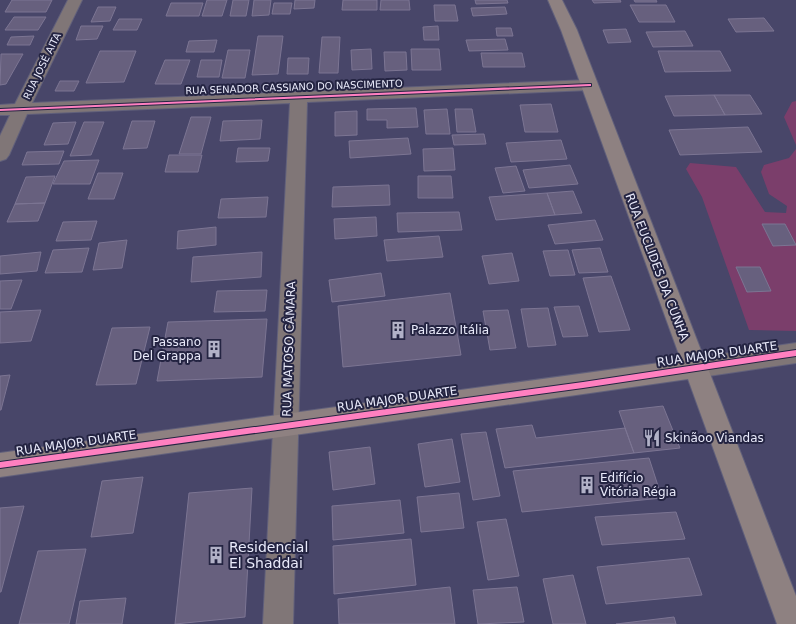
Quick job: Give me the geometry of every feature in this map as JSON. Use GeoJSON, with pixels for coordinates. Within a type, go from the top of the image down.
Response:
{"type":"FeatureCollection","features":[{"type":"Feature","properties":{"kind":"main road","name":"RUA EUCLIDES DA CUNHA"},"geometry":{"type":"LineString","coordinates":[[555,0],[589,85],[792,624]]}},
{"type":"Feature","properties":{"kind":"main road","name":"RUA MAJOR DUARTE"},"geometry":{"type":"LineString","coordinates":[[0,465],[695,368]]}},
{"type":"Feature","properties":{"kind":"street","name":"RUA JOSÉ AITA"},"geometry":{"type":"LineString","coordinates":[[0,155],[75,0]]}},
{"type":"Feature","properties":{"kind":"street","name":"RUA SENADOR CASSIANO DO NASCIMENTO"},"geometry":{"type":"LineString","coordinates":[[0,110],[589,85]]}},
{"type":"Feature","properties":{"kind":"street","name":"RUA MATOSO CÂMARA"},"geometry":{"type":"LineString","coordinates":[[278,624],[299,97]]}},
{"type":"Feature","properties":{"kind":"street","name":"RUA MAJOR DUARTE"},"geometry":{"type":"LineString","coordinates":[[695,368],[796,353]]}},
{"type":"Feature","properties":{"kind":"shaded area"},"geometry":{"type":"Polygon","coordinates":[[[796,101],[796,145],[784,117],[792,102],[796,101]]]}},
{"type":"Feature","properties":{"kind":"shaded area"},"geometry":{"type":"Polygon","coordinates":[[[796,149],[796,331],[749,330],[702,197],[686,169],[690,163],[736,167],[765,212],[786,213],[787,206],[769,194],[761,172],[764,165],[789,158],[796,149]]]}},
{"type":"Feature","properties":{"kind":"building"},"geometry":{"type":"Polygon","coordinates":[[[12,0],[52,0],[46,12],[5,12],[12,0]]]}},
{"type":"Feature","properties":{"kind":"building"},"geometry":{"type":"Polygon","coordinates":[[[207,0],[227,0],[222,16],[202,16],[207,0]]]}},
{"type":"Feature","properties":{"kind":"building"},"geometry":{"type":"Polygon","coordinates":[[[233,0],[249,0],[246,16],[230,16],[233,0]]]}},
{"type":"Feature","properties":{"kind":"building"},"geometry":{"type":"Polygon","coordinates":[[[254,0],[271,0],[269,15],[252,16],[254,0]]]}},
{"type":"Feature","properties":{"kind":"building"},"geometry":{"type":"Polygon","coordinates":[[[295,0],[315,0],[314,8],[294,9],[295,0]]]}},
{"type":"Feature","properties":{"kind":"building"},"geometry":{"type":"Polygon","coordinates":[[[343,0],[377,0],[377,10],[342,10],[343,0]]]}},
{"type":"Feature","properties":{"kind":"building"},"geometry":{"type":"Polygon","coordinates":[[[381,0],[409,0],[410,10],[380,10],[381,0]]]}},
{"type":"Feature","properties":{"kind":"building"},"geometry":{"type":"Polygon","coordinates":[[[475,0],[507,0],[508,3],[476,4],[475,0]]]}},
{"type":"Feature","properties":{"kind":"building"},"geometry":{"type":"Polygon","coordinates":[[[592,0],[620,0],[621,2],[594,3],[592,0]]]}},
{"type":"Feature","properties":{"kind":"building"},"geometry":{"type":"Polygon","coordinates":[[[634,0],[656,0],[657,2],[635,2],[634,0]]]}},
{"type":"Feature","properties":{"kind":"building"},"geometry":{"type":"Polygon","coordinates":[[[171,3],[203,3],[199,16],[166,16],[171,3]]]}},
{"type":"Feature","properties":{"kind":"building"},"geometry":{"type":"Polygon","coordinates":[[[274,3],[292,3],[290,14],[272,14],[274,3]]]}},
{"type":"Feature","properties":{"kind":"building"},"geometry":{"type":"Polygon","coordinates":[[[434,5],[455,5],[458,21],[435,21],[434,5]]]}},
{"type":"Feature","properties":{"kind":"building"},"geometry":{"type":"Polygon","coordinates":[[[630,5],[666,5],[675,22],[639,22],[630,5]]]}},
{"type":"Feature","properties":{"kind":"building"},"geometry":{"type":"Polygon","coordinates":[[[98,7],[116,7],[110,21],[91,22],[98,7]]]}},
{"type":"Feature","properties":{"kind":"building"},"geometry":{"type":"Polygon","coordinates":[[[505,7],[507,14],[473,16],[471,8],[505,7]]]}},
{"type":"Feature","properties":{"kind":"building"},"geometry":{"type":"Polygon","coordinates":[[[14,17],[46,17],[38,30],[5,30],[14,17]]]}},
{"type":"Feature","properties":{"kind":"building"},"geometry":{"type":"Polygon","coordinates":[[[764,18],[774,31],[736,32],[728,19],[764,18]]]}},
{"type":"Feature","properties":{"kind":"building"},"geometry":{"type":"Polygon","coordinates":[[[119,19],[142,19],[137,30],[113,30],[119,19]]]}},
{"type":"Feature","properties":{"kind":"building"},"geometry":{"type":"Polygon","coordinates":[[[81,26],[103,26],[97,39],[76,40],[81,26]]]}},
{"type":"Feature","properties":{"kind":"building"},"geometry":{"type":"Polygon","coordinates":[[[438,26],[439,40],[424,40],[423,27],[438,26]]]}},
{"type":"Feature","properties":{"kind":"building"},"geometry":{"type":"Polygon","coordinates":[[[496,28],[511,28],[513,36],[497,36],[496,28]]]}},
{"type":"Feature","properties":{"kind":"building"},"geometry":{"type":"Polygon","coordinates":[[[626,29],[631,42],[608,43],[603,30],[626,29]]]}},
{"type":"Feature","properties":{"kind":"building"},"geometry":{"type":"Polygon","coordinates":[[[685,31],[693,46],[653,47],[646,32],[685,31]]]}},
{"type":"Feature","properties":{"kind":"building"},"geometry":{"type":"Polygon","coordinates":[[[34,36],[30,45],[7,45],[11,37],[34,36]]]}},
{"type":"Feature","properties":{"kind":"building"},"geometry":{"type":"Polygon","coordinates":[[[258,36],[283,36],[278,74],[252,75],[258,36]]]}},
{"type":"Feature","properties":{"kind":"building"},"geometry":{"type":"Polygon","coordinates":[[[322,37],[340,37],[338,73],[319,73],[322,37]]]}},
{"type":"Feature","properties":{"kind":"building"},"geometry":{"type":"Polygon","coordinates":[[[505,39],[508,50],[469,51],[466,40],[505,39]]]}},
{"type":"Feature","properties":{"kind":"building"},"geometry":{"type":"Polygon","coordinates":[[[217,40],[214,52],[186,52],[189,41],[217,40]]]}},
{"type":"Feature","properties":{"kind":"building"},"geometry":{"type":"Polygon","coordinates":[[[371,49],[372,69],[352,70],[351,50],[371,49]]]}},
{"type":"Feature","properties":{"kind":"building"},"geometry":{"type":"Polygon","coordinates":[[[411,49],[439,49],[441,70],[412,70],[411,49]]]}},
{"type":"Feature","properties":{"kind":"building"},"geometry":{"type":"Polygon","coordinates":[[[228,50],[250,50],[245,78],[222,78],[228,50]]]}},
{"type":"Feature","properties":{"kind":"building"},"geometry":{"type":"Polygon","coordinates":[[[100,51],[136,51],[124,82],[86,83],[100,51]]]}},
{"type":"Feature","properties":{"kind":"building"},"geometry":{"type":"Polygon","coordinates":[[[658,51],[720,51],[731,71],[665,72],[658,51]]]}},
{"type":"Feature","properties":{"kind":"building"},"geometry":{"type":"Polygon","coordinates":[[[384,52],[406,52],[407,70],[385,71],[384,52]]]}},
{"type":"Feature","properties":{"kind":"building"},"geometry":{"type":"Polygon","coordinates":[[[481,53],[522,53],[525,67],[483,67],[481,53]]]}},
{"type":"Feature","properties":{"kind":"building"},"geometry":{"type":"Polygon","coordinates":[[[1,54],[23,54],[6,84],[0,85],[1,54]]]}},
{"type":"Feature","properties":{"kind":"building"},"geometry":{"type":"Polygon","coordinates":[[[288,58],[309,58],[308,74],[287,74],[288,58]]]}},
{"type":"Feature","properties":{"kind":"building"},"geometry":{"type":"Polygon","coordinates":[[[165,60],[190,60],[181,84],[155,84],[165,60]]]}},
{"type":"Feature","properties":{"kind":"building"},"geometry":{"type":"Polygon","coordinates":[[[201,60],[222,60],[219,77],[197,77],[201,60]]]}},
{"type":"Feature","properties":{"kind":"building"},"geometry":{"type":"Polygon","coordinates":[[[60,81],[79,81],[74,91],[55,91],[60,81]]]}},
{"type":"Feature","properties":{"kind":"building"},"geometry":{"type":"Polygon","coordinates":[[[714,95],[725,115],[674,116],[665,96],[714,95]]]}},
{"type":"Feature","properties":{"kind":"building"},"geometry":{"type":"Polygon","coordinates":[[[714,95],[750,95],[762,114],[725,115],[714,95]]]}},
{"type":"Feature","properties":{"kind":"building"},"geometry":{"type":"Polygon","coordinates":[[[551,104],[558,132],[525,132],[520,105],[551,104]]]}},
{"type":"Feature","properties":{"kind":"building"},"geometry":{"type":"Polygon","coordinates":[[[416,108],[418,127],[387,128],[387,120],[367,120],[367,109],[416,108]]]}},
{"type":"Feature","properties":{"kind":"building"},"geometry":{"type":"Polygon","coordinates":[[[447,109],[450,134],[426,134],[424,110],[447,109]]]}},
{"type":"Feature","properties":{"kind":"building"},"geometry":{"type":"Polygon","coordinates":[[[455,109],[472,109],[476,132],[457,132],[455,109]]]}},
{"type":"Feature","properties":{"kind":"building"},"geometry":{"type":"Polygon","coordinates":[[[357,111],[357,135],[335,136],[335,112],[357,111]]]}},
{"type":"Feature","properties":{"kind":"building"},"geometry":{"type":"Polygon","coordinates":[[[191,117],[211,117],[201,154],[179,154],[191,117]]]}},
{"type":"Feature","properties":{"kind":"building"},"geometry":{"type":"Polygon","coordinates":[[[262,120],[260,139],[220,141],[223,121],[262,120]]]}},
{"type":"Feature","properties":{"kind":"building"},"geometry":{"type":"Polygon","coordinates":[[[132,121],[155,121],[147,148],[123,149],[132,121]]]}},
{"type":"Feature","properties":{"kind":"building"},"geometry":{"type":"Polygon","coordinates":[[[76,122],[68,144],[44,145],[53,123],[76,122]]]}},
{"type":"Feature","properties":{"kind":"building"},"geometry":{"type":"Polygon","coordinates":[[[84,122],[104,122],[91,155],[70,156],[84,122]]]}},
{"type":"Feature","properties":{"kind":"building"},"geometry":{"type":"Polygon","coordinates":[[[748,127],[762,152],[680,155],[669,130],[748,127]]]}},
{"type":"Feature","properties":{"kind":"building"},"geometry":{"type":"Polygon","coordinates":[[[484,134],[486,144],[454,145],[452,135],[484,134]]]}},
{"type":"Feature","properties":{"kind":"building"},"geometry":{"type":"Polygon","coordinates":[[[408,138],[411,154],[350,158],[349,141],[408,138]]]}},
{"type":"Feature","properties":{"kind":"building"},"geometry":{"type":"Polygon","coordinates":[[[561,140],[567,159],[511,162],[506,143],[561,140]]]}},
{"type":"Feature","properties":{"kind":"building"},"geometry":{"type":"Polygon","coordinates":[[[238,148],[270,148],[268,161],[236,162],[238,148]]]}},
{"type":"Feature","properties":{"kind":"building"},"geometry":{"type":"Polygon","coordinates":[[[453,148],[455,170],[424,171],[423,149],[453,148]]]}},
{"type":"Feature","properties":{"kind":"building"},"geometry":{"type":"Polygon","coordinates":[[[64,151],[59,164],[22,165],[27,152],[64,151]]]}},
{"type":"Feature","properties":{"kind":"building"},"geometry":{"type":"Polygon","coordinates":[[[169,155],[202,155],[198,172],[165,172],[169,155]]]}},
{"type":"Feature","properties":{"kind":"building"},"geometry":{"type":"Polygon","coordinates":[[[99,160],[90,184],[53,184],[64,161],[99,160]]]}},
{"type":"Feature","properties":{"kind":"building"},"geometry":{"type":"Polygon","coordinates":[[[570,165],[578,184],[529,188],[523,170],[570,165]]]}},
{"type":"Feature","properties":{"kind":"building"},"geometry":{"type":"Polygon","coordinates":[[[516,166],[525,191],[503,193],[495,168],[516,166]]]}},
{"type":"Feature","properties":{"kind":"building"},"geometry":{"type":"Polygon","coordinates":[[[98,173],[123,173],[114,199],[88,199],[98,173]]]}},
{"type":"Feature","properties":{"kind":"building"},"geometry":{"type":"Polygon","coordinates":[[[55,176],[45,203],[15,204],[26,177],[55,176]]]}},
{"type":"Feature","properties":{"kind":"building"},"geometry":{"type":"Polygon","coordinates":[[[418,176],[451,176],[453,198],[418,198],[418,176]]]}},
{"type":"Feature","properties":{"kind":"building"},"geometry":{"type":"Polygon","coordinates":[[[389,185],[390,205],[332,207],[333,187],[389,185]]]}},
{"type":"Feature","properties":{"kind":"building"},"geometry":{"type":"Polygon","coordinates":[[[573,191],[582,213],[555,215],[547,193],[573,191]]]}},
{"type":"Feature","properties":{"kind":"building"},"geometry":{"type":"Polygon","coordinates":[[[547,193],[555,215],[496,220],[489,197],[547,193]]]}},
{"type":"Feature","properties":{"kind":"building"},"geometry":{"type":"Polygon","coordinates":[[[268,197],[266,217],[218,218],[221,199],[268,197]]]}},
{"type":"Feature","properties":{"kind":"building"},"geometry":{"type":"Polygon","coordinates":[[[45,203],[38,221],[7,222],[15,204],[45,203]]]}},
{"type":"Feature","properties":{"kind":"building"},"geometry":{"type":"Polygon","coordinates":[[[459,212],[462,230],[398,232],[397,213],[459,212]]]}},
{"type":"Feature","properties":{"kind":"building"},"geometry":{"type":"Polygon","coordinates":[[[376,217],[377,236],[335,239],[334,219],[376,217]]]}},
{"type":"Feature","properties":{"kind":"building"},"geometry":{"type":"Polygon","coordinates":[[[595,220],[603,240],[555,244],[548,225],[595,220]]]}},
{"type":"Feature","properties":{"kind":"building"},"geometry":{"type":"Polygon","coordinates":[[[97,221],[91,240],[56,241],[63,222],[97,221]]]}},
{"type":"Feature","properties":{"kind":"building"},"geometry":{"type":"Polygon","coordinates":[[[762,224],[785,224],[796,245],[773,246],[762,224]]]}},
{"type":"Feature","properties":{"kind":"building"},"geometry":{"type":"Polygon","coordinates":[[[216,227],[216,245],[177,249],[178,231],[216,227]]]}},
{"type":"Feature","properties":{"kind":"building"},"geometry":{"type":"Polygon","coordinates":[[[439,236],[443,257],[387,261],[384,240],[439,236]]]}},
{"type":"Feature","properties":{"kind":"building"},"geometry":{"type":"Polygon","coordinates":[[[127,240],[122,268],[93,270],[99,243],[127,240]]]}},
{"type":"Feature","properties":{"kind":"building"},"geometry":{"type":"Polygon","coordinates":[[[89,248],[82,272],[45,273],[53,250],[89,248]]]}},
{"type":"Feature","properties":{"kind":"building"},"geometry":{"type":"Polygon","coordinates":[[[600,248],[608,272],[579,273],[572,250],[600,248]]]}},
{"type":"Feature","properties":{"kind":"building"},"geometry":{"type":"Polygon","coordinates":[[[568,250],[575,275],[550,276],[543,251],[568,250]]]}},
{"type":"Feature","properties":{"kind":"building"},"geometry":{"type":"Polygon","coordinates":[[[41,252],[37,271],[0,274],[0,256],[41,252]]]}},
{"type":"Feature","properties":{"kind":"building"},"geometry":{"type":"Polygon","coordinates":[[[262,252],[261,277],[191,282],[193,257],[262,252]]]}},
{"type":"Feature","properties":{"kind":"building"},"geometry":{"type":"Polygon","coordinates":[[[512,253],[519,281],[489,284],[482,256],[512,253]]]}},
{"type":"Feature","properties":{"kind":"building"},"geometry":{"type":"Polygon","coordinates":[[[736,267],[760,267],[771,291],[747,292],[736,267]]]}},
{"type":"Feature","properties":{"kind":"building"},"geometry":{"type":"Polygon","coordinates":[[[381,273],[385,296],[332,302],[329,280],[381,273]]]}},
{"type":"Feature","properties":{"kind":"building"},"geometry":{"type":"Polygon","coordinates":[[[611,276],[630,330],[599,332],[583,278],[611,276]]]}},
{"type":"Feature","properties":{"kind":"building"},"geometry":{"type":"Polygon","coordinates":[[[22,280],[11,309],[0,309],[0,281],[22,280]]]}},
{"type":"Feature","properties":{"kind":"building"},"geometry":{"type":"Polygon","coordinates":[[[267,290],[265,311],[214,312],[217,291],[267,290]]]}},
{"type":"Feature","properties":{"kind":"building","name":"Palazzo Itália"},"geometry":{"type":"Polygon","coordinates":[[[450,293],[461,355],[343,367],[338,306],[450,293]]]}},
{"type":"Feature","properties":{"kind":"building"},"geometry":{"type":"Polygon","coordinates":[[[579,306],[588,336],[563,337],[554,307],[579,306]]]}},
{"type":"Feature","properties":{"kind":"building"},"geometry":{"type":"Polygon","coordinates":[[[548,308],[556,345],[528,347],[521,309],[548,308]]]}},
{"type":"Feature","properties":{"kind":"building"},"geometry":{"type":"Polygon","coordinates":[[[41,310],[31,341],[0,343],[0,312],[41,310]]]}},
{"type":"Feature","properties":{"kind":"building"},"geometry":{"type":"Polygon","coordinates":[[[508,310],[516,348],[490,350],[483,311],[508,310]]]}},
{"type":"Feature","properties":{"kind":"building","name":"Passano Del Grappa"},"geometry":{"type":"Polygon","coordinates":[[[267,319],[262,377],[157,381],[168,322],[267,319]]]}},
{"type":"Feature","properties":{"kind":"building"},"geometry":{"type":"Polygon","coordinates":[[[150,327],[136,384],[96,385],[112,328],[150,327]]]}},
{"type":"Feature","properties":{"kind":"building"},"geometry":{"type":"Polygon","coordinates":[[[10,375],[1,410],[0,410],[0,376],[10,375]]]}},
{"type":"Feature","properties":{"kind":"building","name":"Skinãoo Viandas"},"geometry":{"type":"Polygon","coordinates":[[[663,406],[680,448],[634,453],[619,411],[663,406]]]}},
{"type":"Feature","properties":{"kind":"building"},"geometry":{"type":"Polygon","coordinates":[[[532,425],[536,438],[625,428],[634,453],[505,468],[496,429],[532,425]]]}},
{"type":"Feature","properties":{"kind":"building"},"geometry":{"type":"Polygon","coordinates":[[[486,432],[500,496],[473,500],[461,434],[486,432]]]}},
{"type":"Feature","properties":{"kind":"building"},"geometry":{"type":"Polygon","coordinates":[[[452,439],[460,482],[425,487],[418,444],[452,439]]]}},
{"type":"Feature","properties":{"kind":"building"},"geometry":{"type":"Polygon","coordinates":[[[370,447],[375,484],[333,490],[329,452],[370,447]]]}},
{"type":"Feature","properties":{"kind":"building","name":"Edifício Vitória Régia"},"geometry":{"type":"Polygon","coordinates":[[[649,458],[662,498],[522,512],[513,471],[649,458]]]}},
{"type":"Feature","properties":{"kind":"building"},"geometry":{"type":"Polygon","coordinates":[[[143,477],[133,533],[91,537],[102,481],[143,477]]]}},
{"type":"Feature","properties":{"kind":"building","name":"Residencial El Shaddai"},"geometry":{"type":"Polygon","coordinates":[[[252,488],[245,617],[175,624],[189,493],[252,488]]]}},
{"type":"Feature","properties":{"kind":"building"},"geometry":{"type":"Polygon","coordinates":[[[459,493],[464,528],[421,532],[417,497],[459,493]]]}},
{"type":"Feature","properties":{"kind":"building"},"geometry":{"type":"Polygon","coordinates":[[[400,500],[404,533],[333,540],[332,506],[400,500]]]}},
{"type":"Feature","properties":{"kind":"building"},"geometry":{"type":"Polygon","coordinates":[[[24,506],[1,592],[0,592],[0,508],[24,506]]]}},
{"type":"Feature","properties":{"kind":"building"},"geometry":{"type":"Polygon","coordinates":[[[676,512],[685,539],[602,545],[595,517],[676,512]]]}},
{"type":"Feature","properties":{"kind":"building"},"geometry":{"type":"Polygon","coordinates":[[[506,519],[519,576],[488,580],[477,522],[506,519]]]}},
{"type":"Feature","properties":{"kind":"building"},"geometry":{"type":"Polygon","coordinates":[[[411,539],[416,585],[334,594],[333,546],[411,539]]]}},
{"type":"Feature","properties":{"kind":"building"},"geometry":{"type":"Polygon","coordinates":[[[86,549],[69,624],[19,624],[38,551],[86,549]]]}},
{"type":"Feature","properties":{"kind":"building"},"geometry":{"type":"Polygon","coordinates":[[[689,558],[702,595],[606,604],[597,567],[689,558]]]}},
{"type":"Feature","properties":{"kind":"building"},"geometry":{"type":"Polygon","coordinates":[[[573,575],[586,624],[553,624],[543,579],[573,575]]]}},
{"type":"Feature","properties":{"kind":"building"},"geometry":{"type":"Polygon","coordinates":[[[450,587],[455,624],[339,624],[338,599],[450,587]]]}},
{"type":"Feature","properties":{"kind":"building"},"geometry":{"type":"Polygon","coordinates":[[[517,587],[524,622],[478,624],[473,590],[517,587]]]}},
{"type":"Feature","properties":{"kind":"building"},"geometry":{"type":"Polygon","coordinates":[[[126,598],[122,624],[76,624],[80,601],[126,598]]]}},
{"type":"Feature","properties":{"kind":"building"},"geometry":{"type":"Polygon","coordinates":[[[674,617],[676,624],[616,624],[674,617]]]}},
{"type":"Feature","properties":{"kind":"cycle path"},"geometry":{"type":"LineString","coordinates":[[0,110],[589,85]]}},
{"type":"Feature","properties":{"kind":"cycle path"},"geometry":{"type":"LineString","coordinates":[[0,465],[583,385],[796,353]]}},
{"type":"Feature","properties":{"kind":"place","name":"Palazzo Itália"},"geometry":{"type":"Point","coordinates":[398,330]}},
{"type":"Feature","properties":{"kind":"place","name":"Passano Del Grappa"},"geometry":{"type":"Point","coordinates":[214,349]}},
{"type":"Feature","properties":{"kind":"place","name":"Skinãoo Viandas"},"geometry":{"type":"Point","coordinates":[652,438]}},
{"type":"Feature","properties":{"kind":"place","name":"Edifício Vitória Régia"},"geometry":{"type":"Point","coordinates":[587,485]}},
{"type":"Feature","properties":{"kind":"place","name":"Residencial El Shaddai"},"geometry":{"type":"Point","coordinates":[216,555]}}]}
